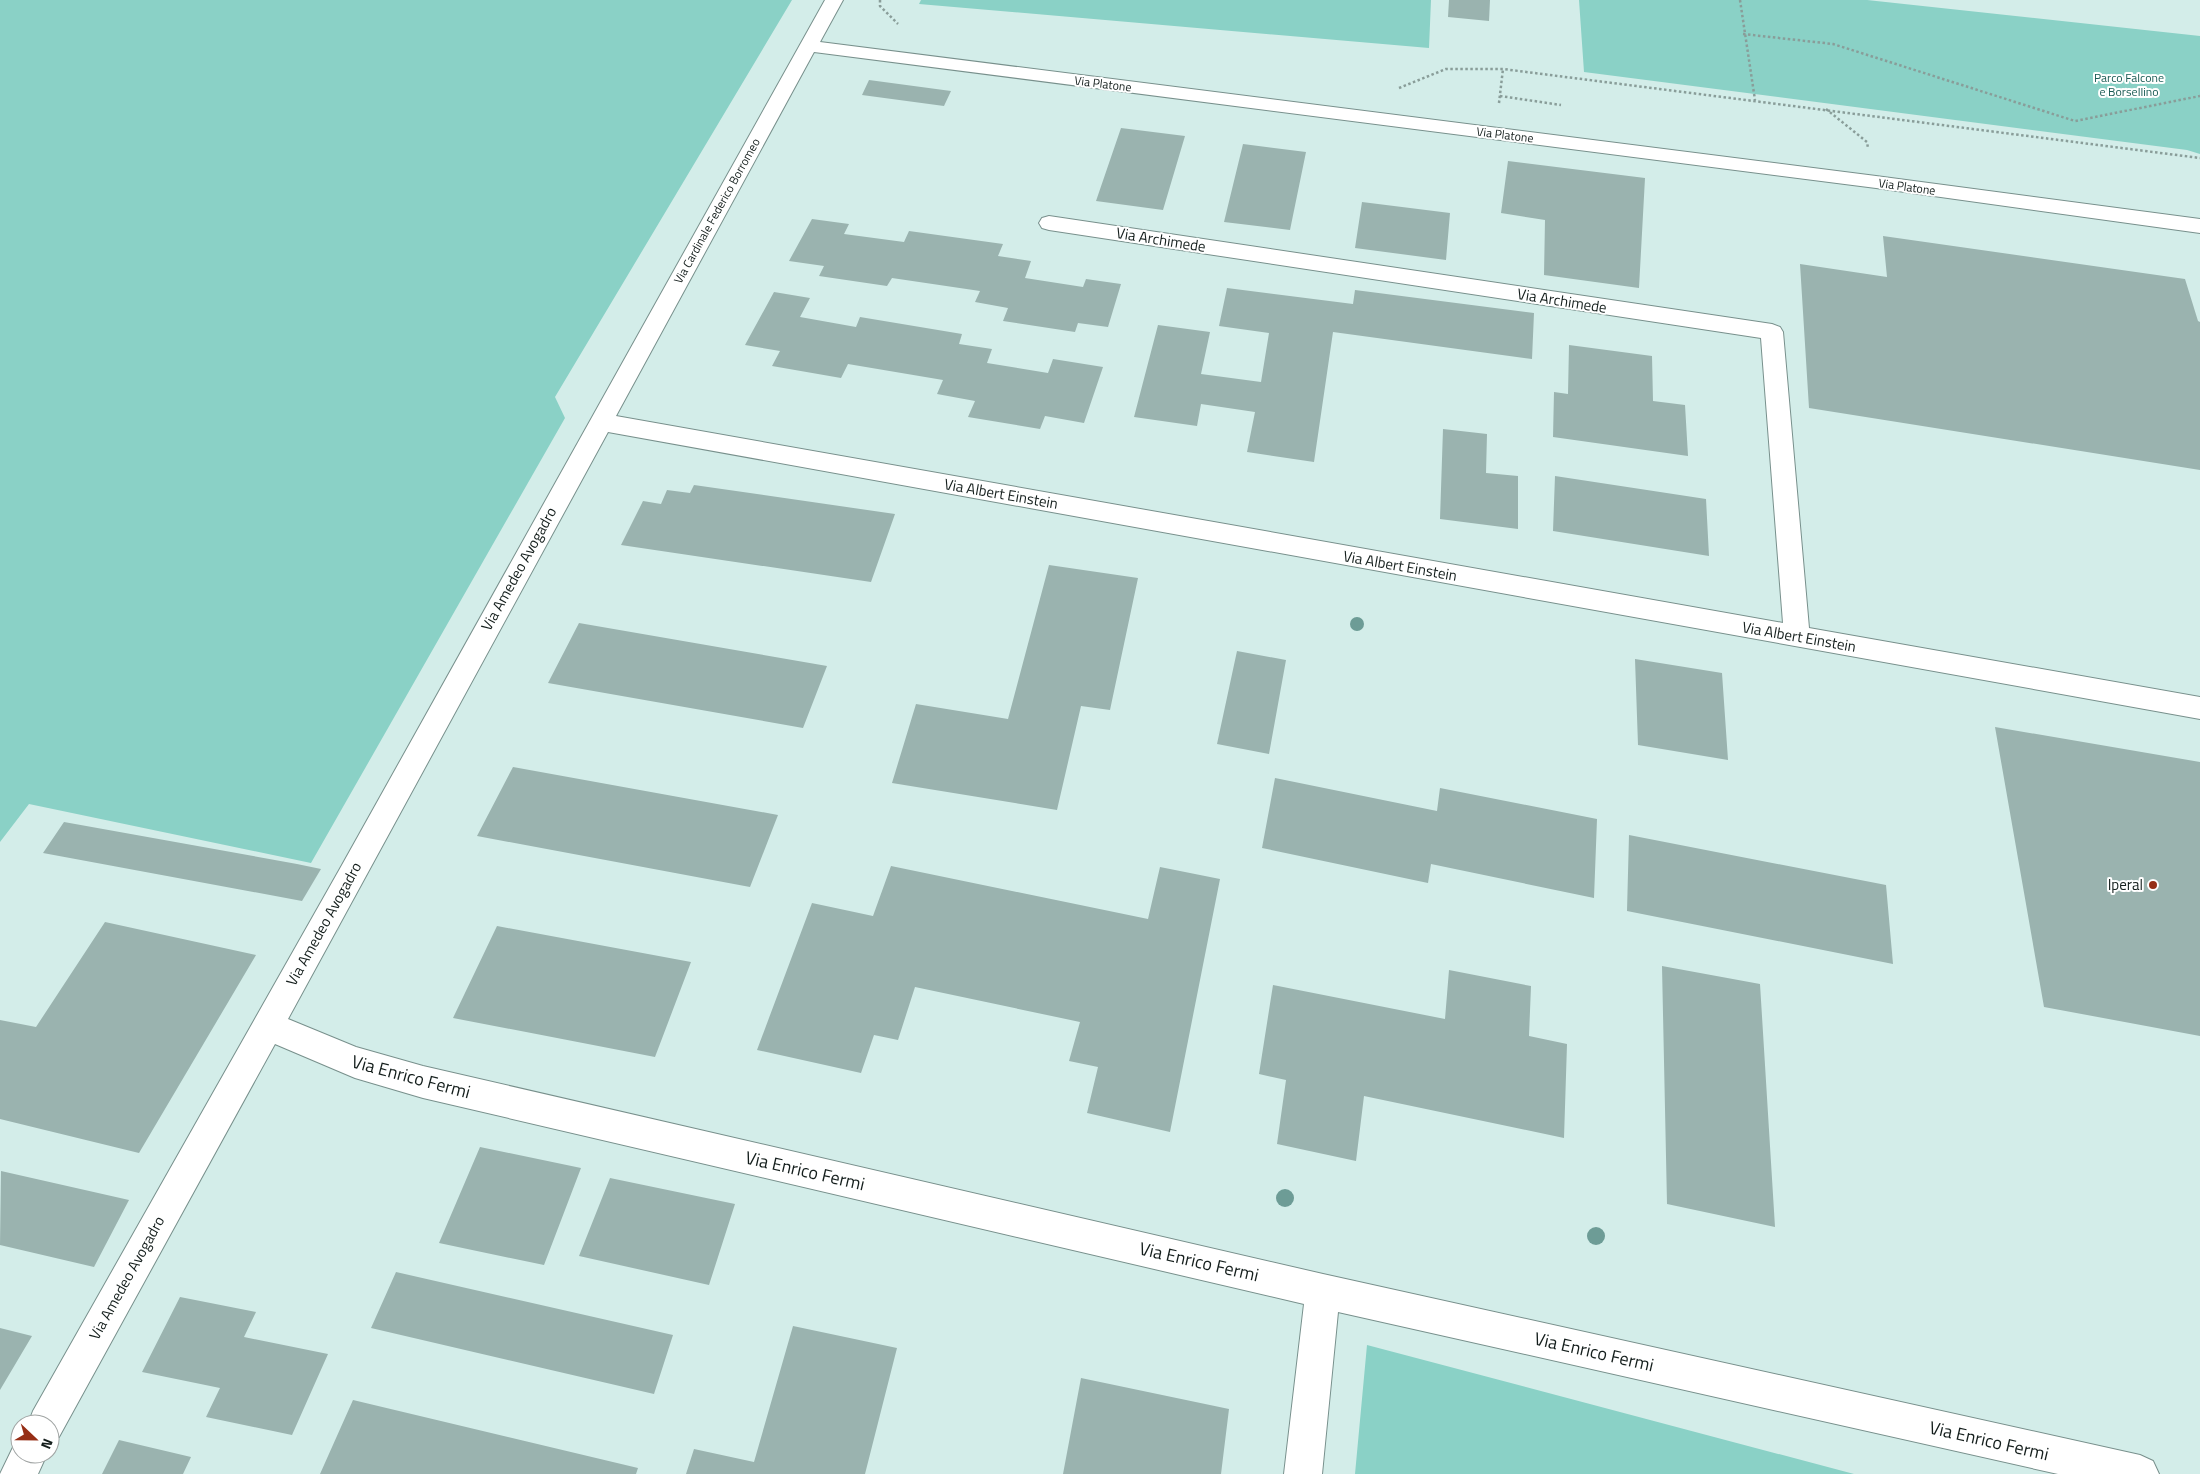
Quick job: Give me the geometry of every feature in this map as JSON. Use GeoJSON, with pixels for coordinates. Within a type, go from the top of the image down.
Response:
{"type":"FeatureCollection","features":[{"type":"Feature","properties":{"kind":"street","name":"Via Cardinale Federico Borromeo"},"geometry":{"type":"LineString","coordinates":[[600,422],[834,0]]}},
{"type":"Feature","properties":{"kind":"street","name":"Via Platone"},"geometry":{"type":"LineString","coordinates":[[809,46],[1876,182],[2200,226]]}},
{"type":"Feature","properties":{"kind":"street","name":"Via Archimede"},"geometry":{"type":"LineString","coordinates":[[1049,223],[1772,332],[1798,637]]}},
{"type":"Feature","properties":{"kind":"street","name":"Via Albert Einstein"},"geometry":{"type":"LineString","coordinates":[[600,422],[2200,708]]}},
{"type":"Feature","properties":{"kind":"street","name":"Via Amedeo Avogadro"},"geometry":{"type":"LineString","coordinates":[[52,1414],[600,422]]}},
{"type":"Feature","properties":{"kind":"street","name":"Via Enrico Fermi"},"geometry":{"type":"LineString","coordinates":[[267,1026],[355,1062],[423,1082],[1323,1291],[2140,1474]]}},
{"type":"Feature","properties":{"kind":"street"},"geometry":{"type":"LineString","coordinates":[[1303,1474],[1323,1291]]}},
{"type":"Feature","properties":{"kind":"path"},"geometry":{"type":"LineString","coordinates":[[880,0],[880,6],[903,29]]}},
{"type":"Feature","properties":{"kind":"path"},"geometry":{"type":"LineString","coordinates":[[1740,0],[1755,100]]}},
{"type":"Feature","properties":{"kind":"path"},"geometry":{"type":"LineString","coordinates":[[1744,34],[1833,44],[2075,121],[2200,96]]}},
{"type":"Feature","properties":{"kind":"path"},"geometry":{"type":"LineString","coordinates":[[1391,91],[1446,69],[1503,69],[2200,158]]}},
{"type":"Feature","properties":{"kind":"path"},"geometry":{"type":"LineString","coordinates":[[1500,96],[1561,105]]}},
{"type":"Feature","properties":{"kind":"path"},"geometry":{"type":"LineString","coordinates":[[1826,109],[1867,142],[1876,182]]}},
{"type":"Feature","properties":{"kind":"green space"},"geometry":{"type":"Polygon","coordinates":[[[0,0],[792,0],[555,397],[565,418],[311,863],[29,804],[0,842],[0,0]]]}},
{"type":"Feature","properties":{"kind":"green space"},"geometry":{"type":"Polygon","coordinates":[[[921,0],[1431,0],[1429,48],[919,4],[921,0]]]}},
{"type":"Feature","properties":{"kind":"green space","name":"Parco Falcone e Borsellino"},"geometry":{"type":"Polygon","coordinates":[[[1579,0],[1867,0],[2200,36],[2200,154],[2187,150],[1584,72],[1579,0]]]}},
{"type":"Feature","properties":{"kind":"green space"},"geometry":{"type":"Polygon","coordinates":[[[1367,1345],[1854,1474],[1355,1474],[1367,1345]]]}},
{"type":"Feature","properties":{"kind":"building"},"geometry":{"type":"Polygon","coordinates":[[[1449,0],[1490,0],[1489,21],[1448,17],[1449,0]]]}},
{"type":"Feature","properties":{"kind":"building"},"geometry":{"type":"Polygon","coordinates":[[[869,80],[951,91],[944,106],[862,95],[869,80]]]}},
{"type":"Feature","properties":{"kind":"building"},"geometry":{"type":"Polygon","coordinates":[[[1121,128],[1185,136],[1163,210],[1096,201],[1121,128]]]}},
{"type":"Feature","properties":{"kind":"building"},"geometry":{"type":"Polygon","coordinates":[[[1243,144],[1306,152],[1290,230],[1224,222],[1243,144]]]}},
{"type":"Feature","properties":{"kind":"building"},"geometry":{"type":"Polygon","coordinates":[[[1508,161],[1645,178],[1639,288],[1544,275],[1545,220],[1501,213],[1508,161]]]}},
{"type":"Feature","properties":{"kind":"building"},"geometry":{"type":"Polygon","coordinates":[[[1362,202],[1450,213],[1446,260],[1355,248],[1362,202]]]}},
{"type":"Feature","properties":{"kind":"building"},"geometry":{"type":"Polygon","coordinates":[[[812,219],[849,224],[844,234],[904,242],[909,231],[1003,244],[998,256],[1031,261],[1025,278],[1083,287],[1086,279],[1121,284],[1108,327],[1078,323],[1075,332],[1003,321],[1008,308],[975,302],[980,291],[892,278],[887,286],[819,276],[824,266],[789,261],[812,219]]]}},
{"type":"Feature","properties":{"kind":"building"},"geometry":{"type":"Polygon","coordinates":[[[1883,236],[2185,279],[2198,321],[2200,322],[2200,470],[1809,408],[1800,264],[1887,277],[1883,236]]]}},
{"type":"Feature","properties":{"kind":"building"},"geometry":{"type":"Polygon","coordinates":[[[1227,288],[1353,304],[1355,290],[1534,313],[1532,359],[1333,332],[1314,462],[1247,452],[1255,412],[1201,404],[1197,426],[1134,417],[1158,325],[1210,332],[1201,374],[1261,382],[1269,333],[1219,326],[1227,288]]]}},
{"type":"Feature","properties":{"kind":"building"},"geometry":{"type":"Polygon","coordinates":[[[774,292],[810,298],[800,317],[856,327],[860,317],[962,334],[959,344],[992,349],[987,363],[1048,373],[1053,359],[1103,367],[1084,423],[1045,416],[1040,429],[968,417],[975,401],[937,394],[943,380],[848,364],[841,378],[772,366],[780,351],[745,345],[774,292]]]}},
{"type":"Feature","properties":{"kind":"building"},"geometry":{"type":"Polygon","coordinates":[[[1569,345],[1652,356],[1653,401],[1685,405],[1688,456],[1553,437],[1554,392],[1568,394],[1569,345]]]}},
{"type":"Feature","properties":{"kind":"building"},"geometry":{"type":"Polygon","coordinates":[[[1443,429],[1487,434],[1486,473],[1518,476],[1518,529],[1440,519],[1443,429]]]}},
{"type":"Feature","properties":{"kind":"building"},"geometry":{"type":"Polygon","coordinates":[[[1555,476],[1706,499],[1709,556],[1553,531],[1555,476]]]}},
{"type":"Feature","properties":{"kind":"building"},"geometry":{"type":"Polygon","coordinates":[[[694,485],[895,514],[871,582],[621,545],[643,501],[661,504],[667,490],[690,493],[694,485]]]}},
{"type":"Feature","properties":{"kind":"building"},"geometry":{"type":"Polygon","coordinates":[[[1049,565],[1138,578],[1110,710],[1081,706],[1057,810],[892,783],[916,704],[1008,719],[1049,565]]]}},
{"type":"Feature","properties":{"kind":"building"},"geometry":{"type":"Polygon","coordinates":[[[579,623],[827,666],[803,728],[548,683],[579,623]]]}},
{"type":"Feature","properties":{"kind":"building"},"geometry":{"type":"Polygon","coordinates":[[[1237,651],[1286,660],[1269,754],[1217,744],[1237,651]]]}},
{"type":"Feature","properties":{"kind":"building"},"geometry":{"type":"Polygon","coordinates":[[[1635,659],[1722,673],[1728,760],[1638,745],[1635,659]]]}},
{"type":"Feature","properties":{"kind":"building"},"geometry":{"type":"Polygon","coordinates":[[[1995,727],[2200,762],[2200,1036],[2044,1007],[1995,727]]]}},
{"type":"Feature","properties":{"kind":"building"},"geometry":{"type":"Polygon","coordinates":[[[513,767],[778,815],[750,887],[477,836],[513,767]]]}},
{"type":"Feature","properties":{"kind":"building"},"geometry":{"type":"Polygon","coordinates":[[[1275,778],[1437,811],[1440,788],[1597,819],[1594,898],[1431,864],[1428,883],[1262,848],[1275,778]]]}},
{"type":"Feature","properties":{"kind":"building"},"geometry":{"type":"Polygon","coordinates":[[[64,822],[321,869],[302,901],[43,853],[64,822]]]}},
{"type":"Feature","properties":{"kind":"building"},"geometry":{"type":"Polygon","coordinates":[[[1629,835],[1886,885],[1893,964],[1627,911],[1629,835]]]}},
{"type":"Feature","properties":{"kind":"building"},"geometry":{"type":"Polygon","coordinates":[[[891,866],[1148,919],[1160,867],[1220,879],[1170,1132],[1087,1113],[1098,1067],[1069,1061],[1080,1022],[915,987],[898,1040],[874,1035],[861,1073],[757,1050],[812,903],[873,916],[891,866]]]}},
{"type":"Feature","properties":{"kind":"building"},"geometry":{"type":"Polygon","coordinates":[[[105,922],[256,955],[139,1153],[0,1119],[0,1020],[36,1027],[105,922]]]}},
{"type":"Feature","properties":{"kind":"building"},"geometry":{"type":"Polygon","coordinates":[[[497,926],[691,962],[655,1057],[453,1018],[497,926]]]}},
{"type":"Feature","properties":{"kind":"building"},"geometry":{"type":"Polygon","coordinates":[[[1662,966],[1760,984],[1775,1227],[1667,1204],[1662,966]]]}},
{"type":"Feature","properties":{"kind":"building"},"geometry":{"type":"Polygon","coordinates":[[[1449,970],[1531,986],[1529,1036],[1567,1044],[1564,1138],[1364,1096],[1356,1161],[1277,1144],[1286,1080],[1259,1074],[1273,985],[1445,1019],[1449,970]]]}},
{"type":"Feature","properties":{"kind":"building"},"geometry":{"type":"Polygon","coordinates":[[[480,1147],[581,1168],[544,1265],[439,1243],[480,1147]]]}},
{"type":"Feature","properties":{"kind":"building"},"geometry":{"type":"Polygon","coordinates":[[[1,1171],[129,1200],[94,1267],[0,1245],[1,1171]]]}},
{"type":"Feature","properties":{"kind":"building"},"geometry":{"type":"Polygon","coordinates":[[[610,1178],[735,1204],[709,1285],[579,1256],[610,1178]]]}},
{"type":"Feature","properties":{"kind":"building"},"geometry":{"type":"Polygon","coordinates":[[[396,1272],[673,1335],[654,1394],[371,1328],[396,1272]]]}},
{"type":"Feature","properties":{"kind":"building"},"geometry":{"type":"Polygon","coordinates":[[[180,1297],[256,1312],[244,1337],[328,1354],[292,1435],[206,1417],[220,1388],[142,1372],[180,1297]]]}},
{"type":"Feature","properties":{"kind":"building"},"geometry":{"type":"Polygon","coordinates":[[[793,1326],[897,1348],[865,1474],[686,1474],[694,1449],[754,1462],[793,1326]]]}},
{"type":"Feature","properties":{"kind":"building"},"geometry":{"type":"Polygon","coordinates":[[[0,1328],[32,1336],[0,1390],[0,1328]]]}},
{"type":"Feature","properties":{"kind":"building"},"geometry":{"type":"Polygon","coordinates":[[[1081,1378],[1229,1409],[1221,1474],[1063,1474],[1081,1378]]]}},
{"type":"Feature","properties":{"kind":"building"},"geometry":{"type":"Polygon","coordinates":[[[353,1400],[638,1468],[636,1474],[320,1474],[353,1400]]]}},
{"type":"Feature","properties":{"kind":"building"},"geometry":{"type":"Polygon","coordinates":[[[119,1440],[191,1457],[183,1474],[102,1474],[119,1440]]]}},
{"type":"Feature","properties":{"kind":"place","name":"Iperal"},"geometry":{"type":"Point","coordinates":[2153,885]}}]}
